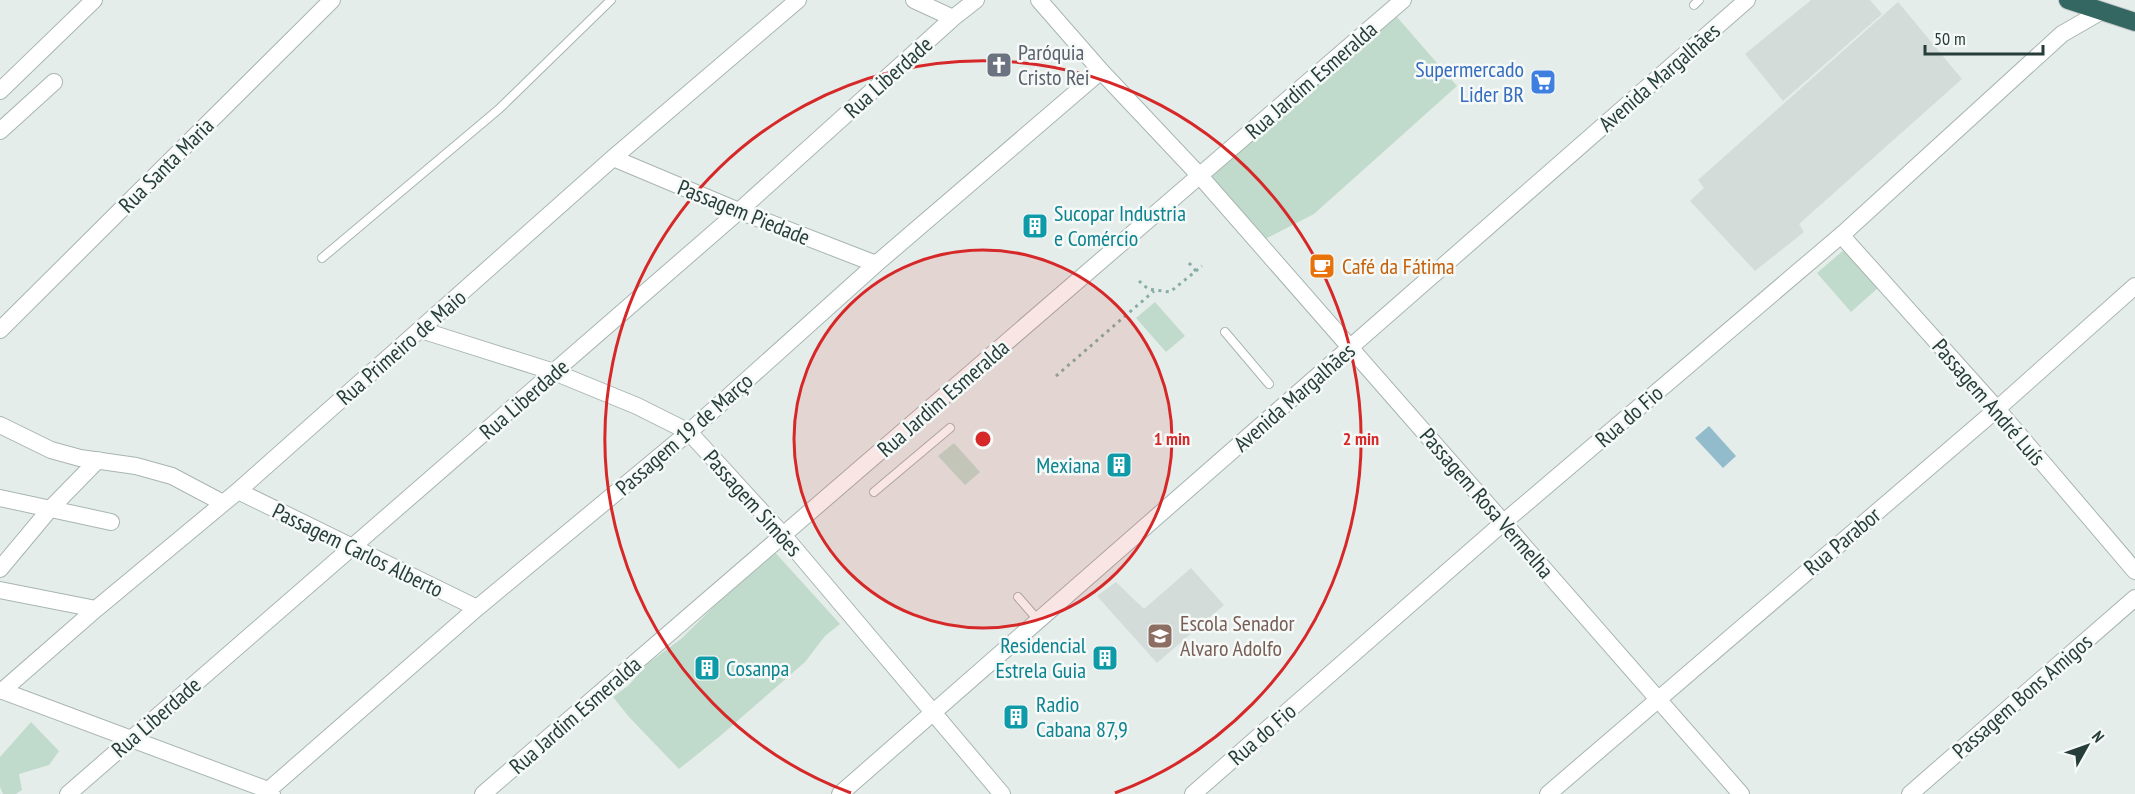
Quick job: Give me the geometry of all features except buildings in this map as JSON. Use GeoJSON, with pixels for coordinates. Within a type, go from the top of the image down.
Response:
{"type":"FeatureCollection","features":[{"type":"Feature","properties":{"kind":"highway"},"geometry":{"type":"LineString","coordinates":[[2075,1],[2135,22]]}},
{"type":"Feature","properties":{"kind":"street"},"geometry":{"type":"LineString","coordinates":[[0,91],[94,0]]}},
{"type":"Feature","properties":{"kind":"street","name":"Rua Santa Maria"},"geometry":{"type":"LineString","coordinates":[[0,330],[332,0]]}},
{"type":"Feature","properties":{"kind":"street","name":"Rua Primeiro de Maio"},"geometry":{"type":"LineString","coordinates":[[1,691],[238,491],[613,158],[798,0]]}},
{"type":"Feature","properties":{"kind":"street"},"geometry":{"type":"LineString","coordinates":[[914,0],[953,18]]}},
{"type":"Feature","properties":{"kind":"street","name":"Rua Liberdade"},"geometry":{"type":"LineString","coordinates":[[68,794],[739,211],[953,18],[976,0]]}},
{"type":"Feature","properties":{"kind":"street","name":"Passagem Rosa Vermelha"},"geometry":{"type":"LineString","coordinates":[[1039,0],[1101,71],[1200,176],[1741,794]]}},
{"type":"Feature","properties":{"kind":"street","name":"Rua Jardim Esmeralda"},"geometry":{"type":"LineString","coordinates":[[483,794],[1403,0]]}},
{"type":"Feature","properties":{"kind":"street","name":"Avenida Margalhães"},"geometry":{"type":"LineString","coordinates":[[840,794],[1747,0]]}},
{"type":"Feature","properties":{"kind":"street","name":"Rua do Fio"},"geometry":{"type":"LineString","coordinates":[[2062,34],[2073,15],[2075,1]]}},
{"type":"Feature","properties":{"kind":"street","name":"Rua do Fio"},"geometry":{"type":"LineString","coordinates":[[1193,794],[1504,522],[1841,235],[2062,34],[2102,11]]}},
{"type":"Feature","properties":{"kind":"street","name":"Passagem 19 de Março"},"geometry":{"type":"LineString","coordinates":[[268,793],[477,608],[688,432],[876,264],[1101,71]]}},
{"type":"Feature","properties":{"kind":"street"},"geometry":{"type":"LineString","coordinates":[[0,131],[54,82]]}},
{"type":"Feature","properties":{"kind":"street","name":"Passagem Piedade"},"geometry":{"type":"LineString","coordinates":[[613,158],[739,211],[876,264]]}},
{"type":"Feature","properties":{"kind":"street","name":"Passagem André Luís"},"geometry":{"type":"LineString","coordinates":[[1841,235],[1997,409],[2135,571]]}},
{"type":"Feature","properties":{"kind":"street","name":"Rua Parabor"},"geometry":{"type":"LineString","coordinates":[[1548,794],[1997,409],[2135,286]]}},
{"type":"Feature","properties":{"kind":"street","name":"Passagem Simões"},"geometry":{"type":"LineString","coordinates":[[421,330],[554,372],[637,406],[688,432],[784,536],[1002,794]]}},
{"type":"Feature","properties":{"kind":"street"},"geometry":{"type":"LineString","coordinates":[[0,425],[51,450],[80,458],[136,466],[172,476],[223,503]]}},
{"type":"Feature","properties":{"kind":"street"},"geometry":{"type":"LineString","coordinates":[[0,569],[50,510],[98,460]]}},
{"type":"Feature","properties":{"kind":"street","name":"Passagem Carlos Alberto"},"geometry":{"type":"LineString","coordinates":[[238,491],[477,608]]}},
{"type":"Feature","properties":{"kind":"street"},"geometry":{"type":"LineString","coordinates":[[0,498],[111,522]]}},
{"type":"Feature","properties":{"kind":"street"},"geometry":{"type":"LineString","coordinates":[[0,590],[96,609]]}},
{"type":"Feature","properties":{"kind":"street","name":"Passagem Bons Amigos"},"geometry":{"type":"LineString","coordinates":[[1910,794],[2135,598]]}},
{"type":"Feature","properties":{"kind":"street"},"geometry":{"type":"LineString","coordinates":[[1,691],[132,738],[268,793]]}},
{"type":"Feature","properties":{"kind":"lane"},"geometry":{"type":"LineString","coordinates":[[322,258],[499,109],[610,0]]}},
{"type":"Feature","properties":{"kind":"lane"},"geometry":{"type":"LineString","coordinates":[[1224,332],[1269,384]]}},
{"type":"Feature","properties":{"kind":"lane"},"geometry":{"type":"LineString","coordinates":[[874,492],[950,428]]}},
{"type":"Feature","properties":{"kind":"lane"},"geometry":{"type":"LineString","coordinates":[[1018,597],[1038,620]]}},
{"type":"Feature","properties":{"kind":"path"},"geometry":{"type":"LineString","coordinates":[[1189,263],[1196,271]]}},
{"type":"Feature","properties":{"kind":"path"},"geometry":{"type":"LineString","coordinates":[[1139,281],[1148,289],[1170,292],[1202,266]]}},
{"type":"Feature","properties":{"kind":"path"},"geometry":{"type":"LineString","coordinates":[[1056,376],[1154,291]]}},
{"type":"Feature","properties":{"kind":"shaded area"},"geometry":{"type":"Polygon","coordinates":[[[1811,0],[1870,0],[1882,14],[1783,101],[1745,54],[1811,0]]]}},
{"type":"Feature","properties":{"kind":"shaded area"},"geometry":{"type":"Polygon","coordinates":[[[1898,2],[1962,79],[1799,224],[1804,232],[1755,271],[1690,201],[1704,188],[1698,180],[1898,2]]]}},
{"type":"Feature","properties":{"kind":"shaded area","name":"Escola Senador Alvaro Adolfo"},"geometry":{"type":"Polygon","coordinates":[[[1191,568],[1224,605],[1157,663],[1097,596],[1116,582],[1144,609],[1191,568]]]}},
{"type":"Feature","properties":{"kind":"green space"},"geometry":{"type":"Polygon","coordinates":[[[1397,17],[1457,86],[1314,214],[1265,239],[1209,177],[1397,17]]]}},
{"type":"Feature","properties":{"kind":"green space"},"geometry":{"type":"Polygon","coordinates":[[[1845,249],[1879,287],[1851,312],[1817,273],[1845,249]]]}},
{"type":"Feature","properties":{"kind":"green space"},"geometry":{"type":"Polygon","coordinates":[[[1155,302],[1185,336],[1166,352],[1136,318],[1155,302]]]}},
{"type":"Feature","properties":{"kind":"green space"},"geometry":{"type":"Polygon","coordinates":[[[954,443],[980,472],[965,485],[938,456],[954,443]]]}},
{"type":"Feature","properties":{"kind":"green space"},"geometry":{"type":"Polygon","coordinates":[[[772,549],[840,624],[825,636],[805,662],[679,769],[613,697],[629,685],[647,664],[681,639],[772,549]]]}},
{"type":"Feature","properties":{"kind":"green space"},"geometry":{"type":"Polygon","coordinates":[[[31,722],[59,751],[49,765],[19,774],[22,790],[16,794],[3,794],[0,787],[0,757],[31,722]]]}},
{"type":"Feature","properties":{"kind":"water"},"geometry":{"type":"Polygon","coordinates":[[[1709,426],[1736,456],[1723,468],[1695,438],[1709,426]]]}},
{"type":"Feature","properties":{"kind":"place","name":"Paróquia Cristo Rei"},"geometry":{"type":"Point","coordinates":[999,65]}},
{"type":"Feature","properties":{"kind":"place","name":"Supermercado Lider BR"},"geometry":{"type":"Point","coordinates":[1543,82]}},
{"type":"Feature","properties":{"kind":"place","name":"Sucopar Industria e Comércio"},"geometry":{"type":"Point","coordinates":[1035,226]}},
{"type":"Feature","properties":{"kind":"place","name":"Café da Fátima"},"geometry":{"type":"Point","coordinates":[1322,266]}},
{"type":"Feature","properties":{"kind":"place","name":"Mexiana"},"geometry":{"type":"Point","coordinates":[1119,465]}},
{"type":"Feature","properties":{"kind":"place","name":"Escola Senador Alvaro Adolfo"},"geometry":{"type":"Point","coordinates":[1160,636]}},
{"type":"Feature","properties":{"kind":"place","name":"Residencial Estrela Guia"},"geometry":{"type":"Point","coordinates":[1105,658]}},
{"type":"Feature","properties":{"kind":"place","name":"Cosanpa"},"geometry":{"type":"Point","coordinates":[707,668]}},
{"type":"Feature","properties":{"kind":"place","name":"Radio Cabana 87,9"},"geometry":{"type":"Point","coordinates":[1016,717]}}]}
